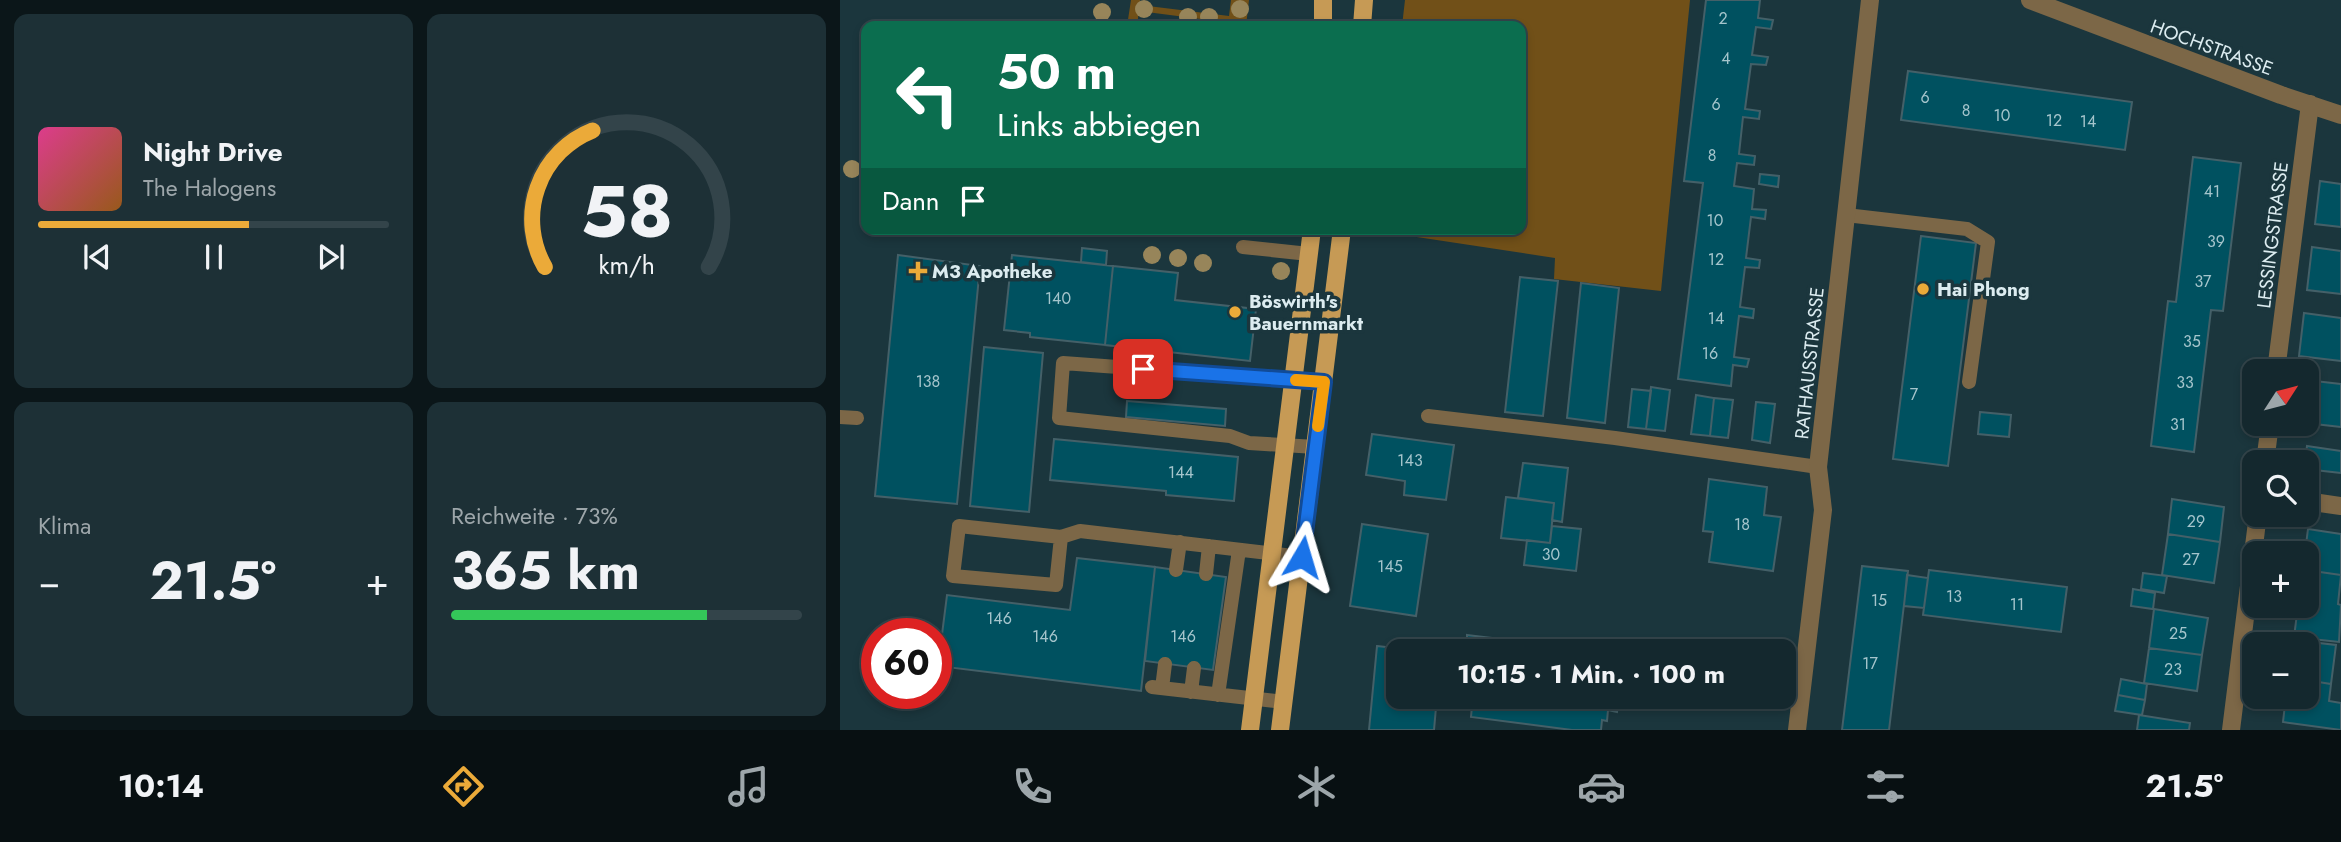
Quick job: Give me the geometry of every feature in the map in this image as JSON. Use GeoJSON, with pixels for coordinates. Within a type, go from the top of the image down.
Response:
{"type":"FeatureCollection","features":[{"type":"Feature","properties":{"kind":"main road"},"geometry":{"type":"LineString","coordinates":[[1323,0],[1323,21]]}},
{"type":"Feature","properties":{"kind":"main road"},"geometry":{"type":"LineString","coordinates":[[1362,21],[1364,0]]}},
{"type":"Feature","properties":{"kind":"main road"},"geometry":{"type":"LineString","coordinates":[[1250,730],[1311,235]]}},
{"type":"Feature","properties":{"kind":"main road"},"geometry":{"type":"LineString","coordinates":[[1280,730],[1341,235]]}},
{"type":"Feature","properties":{"kind":"main road"},"geometry":{"type":"LineString","coordinates":[[1308,254],[1339,258]]}},
{"type":"Feature","properties":{"kind":"street","name":"RATHAUSSTRASSE"},"geometry":{"type":"LineString","coordinates":[[1797,730],[1823,510],[1818,467],[1870,0]]}},
{"type":"Feature","properties":{"kind":"street","name":"HOCHSTRASSE"},"geometry":{"type":"LineString","coordinates":[[2030,0],[2102,29],[2341,115]]}},
{"type":"Feature","properties":{"kind":"street","name":"LESSINGSTRASSE"},"geometry":{"type":"LineString","coordinates":[[2278,359],[2310,104]]}},
{"type":"Feature","properties":{"kind":"street"},"geometry":{"type":"LineString","coordinates":[[2319,503],[2341,506]]}},
{"type":"Feature","properties":{"kind":"street"},"geometry":{"type":"LineString","coordinates":[[2231,730],[2256,527]]}},
{"type":"Feature","properties":{"kind":"lane"},"geometry":{"type":"LineString","coordinates":[[1846,215],[1967,229],[1988,242],[1969,382]]}},
{"type":"Feature","properties":{"kind":"lane"},"geometry":{"type":"LineString","coordinates":[[1243,247],[1308,254]]}},
{"type":"Feature","properties":{"kind":"lane"},"geometry":{"type":"LineString","coordinates":[[1316,447],[1249,443],[1230,436],[1059,418],[1063,363],[1324,382]]}},
{"type":"Feature","properties":{"kind":"lane"},"geometry":{"type":"LineString","coordinates":[[840,416],[857,418]]}},
{"type":"Feature","properties":{"kind":"lane"},"geometry":{"type":"LineString","coordinates":[[1427,416],[1615,438],[1818,467]]}},
{"type":"Feature","properties":{"kind":"lane"},"geometry":{"type":"LineString","coordinates":[[1061,537],[1056,585],[953,576],[959,526],[1061,537],[1080,531],[1302,557]]}},
{"type":"Feature","properties":{"kind":"lane"},"geometry":{"type":"LineString","coordinates":[[1176,570],[1180,542]]}},
{"type":"Feature","properties":{"kind":"lane"},"geometry":{"type":"LineString","coordinates":[[1206,574],[1209,546]]}},
{"type":"Feature","properties":{"kind":"lane"},"geometry":{"type":"LineString","coordinates":[[1218,695],[1239,550]]}},
{"type":"Feature","properties":{"kind":"lane"},"geometry":{"type":"LineString","coordinates":[[1165,664],[1157,688],[1284,702]]}},
{"type":"Feature","properties":{"kind":"lane"},"geometry":{"type":"LineString","coordinates":[[1191,692],[1194,668]]}},
{"type":"Feature","properties":{"kind":"shaded area"},"geometry":{"type":"Polygon","coordinates":[[[1131,0],[1140,0],[1140,5],[1229,16],[1231,0],[1249,0],[1247,21],[1216,21],[1139,11],[1138,21],[1128,21],[1131,0]]]}},
{"type":"Feature","properties":{"kind":"shaded area"},"geometry":{"type":"Polygon","coordinates":[[[1405,0],[1690,0],[1661,291],[1554,279],[1555,258],[1403,235],[1526,235],[1526,21],[1403,21],[1405,0]]]}},
{"type":"Feature","properties":{"kind":"building"},"geometry":{"type":"Polygon","coordinates":[[[1706,0],[1760,0],[1758,18],[1773,20],[1771,29],[1756,27],[1752,55],[1768,57],[1766,65],[1751,64],[1745,109],[1760,111],[1759,119],[1743,117],[1739,154],[1755,156],[1754,165],[1737,163],[1734,186],[1754,189],[1752,209],[1766,210],[1765,219],[1751,217],[1746,258],[1760,260],[1759,268],[1745,267],[1740,307],[1754,309],[1753,318],[1739,316],[1734,357],[1749,359],[1747,367],[1733,365],[1731,386],[1678,379],[1703,183],[1684,181],[1706,0]]]}},
{"type":"Feature","properties":{"kind":"building"},"geometry":{"type":"Polygon","coordinates":[[[1908,71],[2132,102],[2125,150],[1901,120],[1908,71]]]}},
{"type":"Feature","properties":{"kind":"building"},"geometry":{"type":"Polygon","coordinates":[[[2193,157],[2241,163],[2223,311],[2211,310],[2194,452],[2151,446],[2168,301],[2176,302],[2193,157]]]}},
{"type":"Feature","properties":{"kind":"building"},"geometry":{"type":"Polygon","coordinates":[[[1760,174],[1779,176],[1778,187],[1759,184],[1760,174]]]}},
{"type":"Feature","properties":{"kind":"building"},"geometry":{"type":"Polygon","coordinates":[[[2320,181],[2341,184],[2341,227],[2315,224],[2320,181]]]}},
{"type":"Feature","properties":{"kind":"building"},"geometry":{"type":"Polygon","coordinates":[[[1921,236],[1976,243],[1948,466],[1893,459],[1921,236]]]}},
{"type":"Feature","properties":{"kind":"building"},"geometry":{"type":"Polygon","coordinates":[[[2312,247],[2341,251],[2341,294],[2307,290],[2312,247]]]}},
{"type":"Feature","properties":{"kind":"building"},"geometry":{"type":"Polygon","coordinates":[[[1082,248],[1107,251],[1106,265],[1081,262],[1082,248]]]}},
{"type":"Feature","properties":{"kind":"building"},"geometry":{"type":"Polygon","coordinates":[[[898,255],[980,266],[957,504],[875,496],[898,255]]]}},
{"type":"Feature","properties":{"kind":"building"},"geometry":{"type":"Polygon","coordinates":[[[1012,255],[1113,266],[1105,345],[1030,337],[1030,333],[1004,330],[1012,255]]]}},
{"type":"Feature","properties":{"kind":"building"},"geometry":{"type":"Polygon","coordinates":[[[1113,266],[1178,273],[1175,300],[1256,309],[1250,361],[1105,345],[1113,266]]]}},
{"type":"Feature","properties":{"kind":"building"},"geometry":{"type":"Polygon","coordinates":[[[1520,277],[1558,281],[1543,416],[1505,412],[1520,277]]]}},
{"type":"Feature","properties":{"kind":"building"},"geometry":{"type":"Polygon","coordinates":[[[1581,283],[1619,288],[1605,423],[1567,418],[1581,283]]]}},
{"type":"Feature","properties":{"kind":"building"},"geometry":{"type":"Polygon","coordinates":[[[2304,313],[2341,318],[2341,361],[2299,356],[2304,313]]]}},
{"type":"Feature","properties":{"kind":"building"},"geometry":{"type":"Polygon","coordinates":[[[984,347],[1043,353],[1029,512],[970,506],[984,347]]]}},
{"type":"Feature","properties":{"kind":"building"},"geometry":{"type":"Polygon","coordinates":[[[2319,381],[2341,384],[2341,427],[2319,424],[2319,381]]]}},
{"type":"Feature","properties":{"kind":"building"},"geometry":{"type":"Polygon","coordinates":[[[1651,387],[1670,390],[1665,431],[1646,429],[1651,387]]]}},
{"type":"Feature","properties":{"kind":"building"},"geometry":{"type":"Polygon","coordinates":[[[1632,389],[1651,391],[1646,429],[1628,427],[1632,389]]]}},
{"type":"Feature","properties":{"kind":"building"},"geometry":{"type":"Polygon","coordinates":[[[1696,395],[1714,398],[1710,436],[1691,434],[1696,395]]]}},
{"type":"Feature","properties":{"kind":"building"},"geometry":{"type":"Polygon","coordinates":[[[1714,398],[1733,400],[1728,438],[1710,436],[1714,398]]]}},
{"type":"Feature","properties":{"kind":"building"},"geometry":{"type":"Polygon","coordinates":[[[1127,401],[1226,409],[1225,426],[1126,417],[1127,401]]]}},
{"type":"Feature","properties":{"kind":"building"},"geometry":{"type":"Polygon","coordinates":[[[1756,402],[1775,404],[1770,443],[1752,440],[1756,402]]]}},
{"type":"Feature","properties":{"kind":"building"},"geometry":{"type":"Polygon","coordinates":[[[1980,412],[2011,415],[2009,437],[1978,434],[1980,412]]]}},
{"type":"Feature","properties":{"kind":"building"},"geometry":{"type":"Polygon","coordinates":[[[1372,434],[1454,445],[1446,500],[1404,495],[1405,481],[1366,475],[1372,434]]]}},
{"type":"Feature","properties":{"kind":"building"},"geometry":{"type":"Polygon","coordinates":[[[1054,439],[1238,457],[1234,501],[1166,495],[1166,491],[1050,480],[1054,439]]]}},
{"type":"Feature","properties":{"kind":"building"},"geometry":{"type":"Polygon","coordinates":[[[2307,446],[2341,451],[2341,473],[2319,470],[2319,450],[2306,450],[2307,446]]]}},
{"type":"Feature","properties":{"kind":"building"},"geometry":{"type":"Polygon","coordinates":[[[1523,463],[1568,468],[1562,522],[1552,520],[1554,503],[1518,498],[1523,463]]]}},
{"type":"Feature","properties":{"kind":"building"},"geometry":{"type":"Polygon","coordinates":[[[1709,479],[1767,487],[1764,515],[1781,517],[1773,571],[1709,562],[1713,532],[1703,531],[1709,479]]]}},
{"type":"Feature","properties":{"kind":"building"},"geometry":{"type":"Polygon","coordinates":[[[1506,497],[1554,503],[1550,543],[1501,538],[1506,497]]]}},
{"type":"Feature","properties":{"kind":"building"},"geometry":{"type":"Polygon","coordinates":[[[2172,499],[2224,507],[2220,542],[2168,534],[2172,499]]]}},
{"type":"Feature","properties":{"kind":"building"},"geometry":{"type":"Polygon","coordinates":[[[1362,524],[1428,534],[1416,616],[1350,606],[1362,524]]]}},
{"type":"Feature","properties":{"kind":"building"},"geometry":{"type":"Polygon","coordinates":[[[1552,526],[1581,529],[1576,571],[1524,565],[1527,540],[1550,543],[1552,526]]]}},
{"type":"Feature","properties":{"kind":"building"},"geometry":{"type":"Polygon","coordinates":[[[2308,529],[2341,534],[2341,575],[2319,572],[2319,541],[2306,541],[2308,529]]]}},
{"type":"Feature","properties":{"kind":"building"},"geometry":{"type":"Polygon","coordinates":[[[2168,534],[2220,542],[2214,583],[2162,575],[2168,534]]]}},
{"type":"Feature","properties":{"kind":"building"},"geometry":{"type":"Polygon","coordinates":[[[1077,558],[1155,567],[1141,691],[952,668],[952,618],[944,618],[947,595],[1070,610],[1077,558]]]}},
{"type":"Feature","properties":{"kind":"building"},"geometry":{"type":"Polygon","coordinates":[[[1862,566],[1908,571],[1889,730],[1842,730],[1862,566]]]}},
{"type":"Feature","properties":{"kind":"building"},"geometry":{"type":"Polygon","coordinates":[[[1155,567],[1226,577],[1213,670],[1145,661],[1155,567]]]}},
{"type":"Feature","properties":{"kind":"building"},"geometry":{"type":"Polygon","coordinates":[[[1929,570],[2067,587],[2061,632],[1923,615],[1929,570]]]}},
{"type":"Feature","properties":{"kind":"building"},"geometry":{"type":"Polygon","coordinates":[[[2319,572],[2341,575],[2338,604],[2341,605],[2339,642],[2319,640],[2319,632],[2295,632],[2296,618],[2319,618],[2319,572]]]}},
{"type":"Feature","properties":{"kind":"building"},"geometry":{"type":"Polygon","coordinates":[[[2143,573],[2167,576],[2164,593],[2141,589],[2143,573]]]}},
{"type":"Feature","properties":{"kind":"building"},"geometry":{"type":"Polygon","coordinates":[[[1907,575],[1928,578],[1924,608],[1904,606],[1907,575]]]}},
{"type":"Feature","properties":{"kind":"building"},"geometry":{"type":"Polygon","coordinates":[[[2133,589],[2155,593],[2153,609],[2131,606],[2133,589]]]}},
{"type":"Feature","properties":{"kind":"building"},"geometry":{"type":"Polygon","coordinates":[[[2154,609],[2208,618],[2202,655],[2149,648],[2154,609]]]}},
{"type":"Feature","properties":{"kind":"building"},"geometry":{"type":"Polygon","coordinates":[[[1467,635],[1500,639],[1467,639],[1467,635]]]}},
{"type":"Feature","properties":{"kind":"building"},"geometry":{"type":"Polygon","coordinates":[[[2319,643],[2336,645],[2331,684],[2319,682],[2319,643]]]}},
{"type":"Feature","properties":{"kind":"building"},"geometry":{"type":"Polygon","coordinates":[[[1377,646],[1386,647],[1386,709],[1436,709],[1434,730],[1369,730],[1377,646]]]}},
{"type":"Feature","properties":{"kind":"building"},"geometry":{"type":"Polygon","coordinates":[[[2149,648],[2202,655],[2197,691],[2144,683],[2149,648]]]}},
{"type":"Feature","properties":{"kind":"building"},"geometry":{"type":"Polygon","coordinates":[[[2121,679],[2147,684],[2145,700],[2118,695],[2121,679]]]}},
{"type":"Feature","properties":{"kind":"building"},"geometry":{"type":"Polygon","coordinates":[[[2319,682],[2331,684],[2329,701],[2341,703],[2341,730],[2283,722],[2284,709],[2319,709],[2319,682]]]}},
{"type":"Feature","properties":{"kind":"building"},"geometry":{"type":"Polygon","coordinates":[[[2118,695],[2145,700],[2142,715],[2115,711],[2118,695]]]}},
{"type":"Feature","properties":{"kind":"building"},"geometry":{"type":"Polygon","coordinates":[[[1472,709],[1617,709],[1617,712],[1608,710],[1607,721],[1602,720],[1601,730],[1572,730],[1471,717],[1472,709]]]}},
{"type":"Feature","properties":{"kind":"building"},"geometry":{"type":"Polygon","coordinates":[[[2139,715],[2190,723],[2189,730],[2137,730],[2139,715]]]}},
{"type":"Feature","properties":{"kind":"slow traffic"},"geometry":{"type":"LineString","coordinates":[[1296,380],[1324,382],[1318,426]]}},
{"type":"Feature","properties":{"kind":"place","name":"M3 Apotheke"},"geometry":{"type":"Point","coordinates":[918,271]}},
{"type":"Feature","properties":{"kind":"place","name":"Hai Phong"},"geometry":{"type":"Point","coordinates":[1923,289]}},
{"type":"Feature","properties":{"kind":"place","name":"Böswirth's Bauernmarkt"},"geometry":{"type":"Point","coordinates":[1235,312]}},
{"type":"Feature","properties":{"kind":"route"},"geometry":{"type":"LineString","coordinates":[[1143,369],[1324,382],[1302,557]]}}]}
